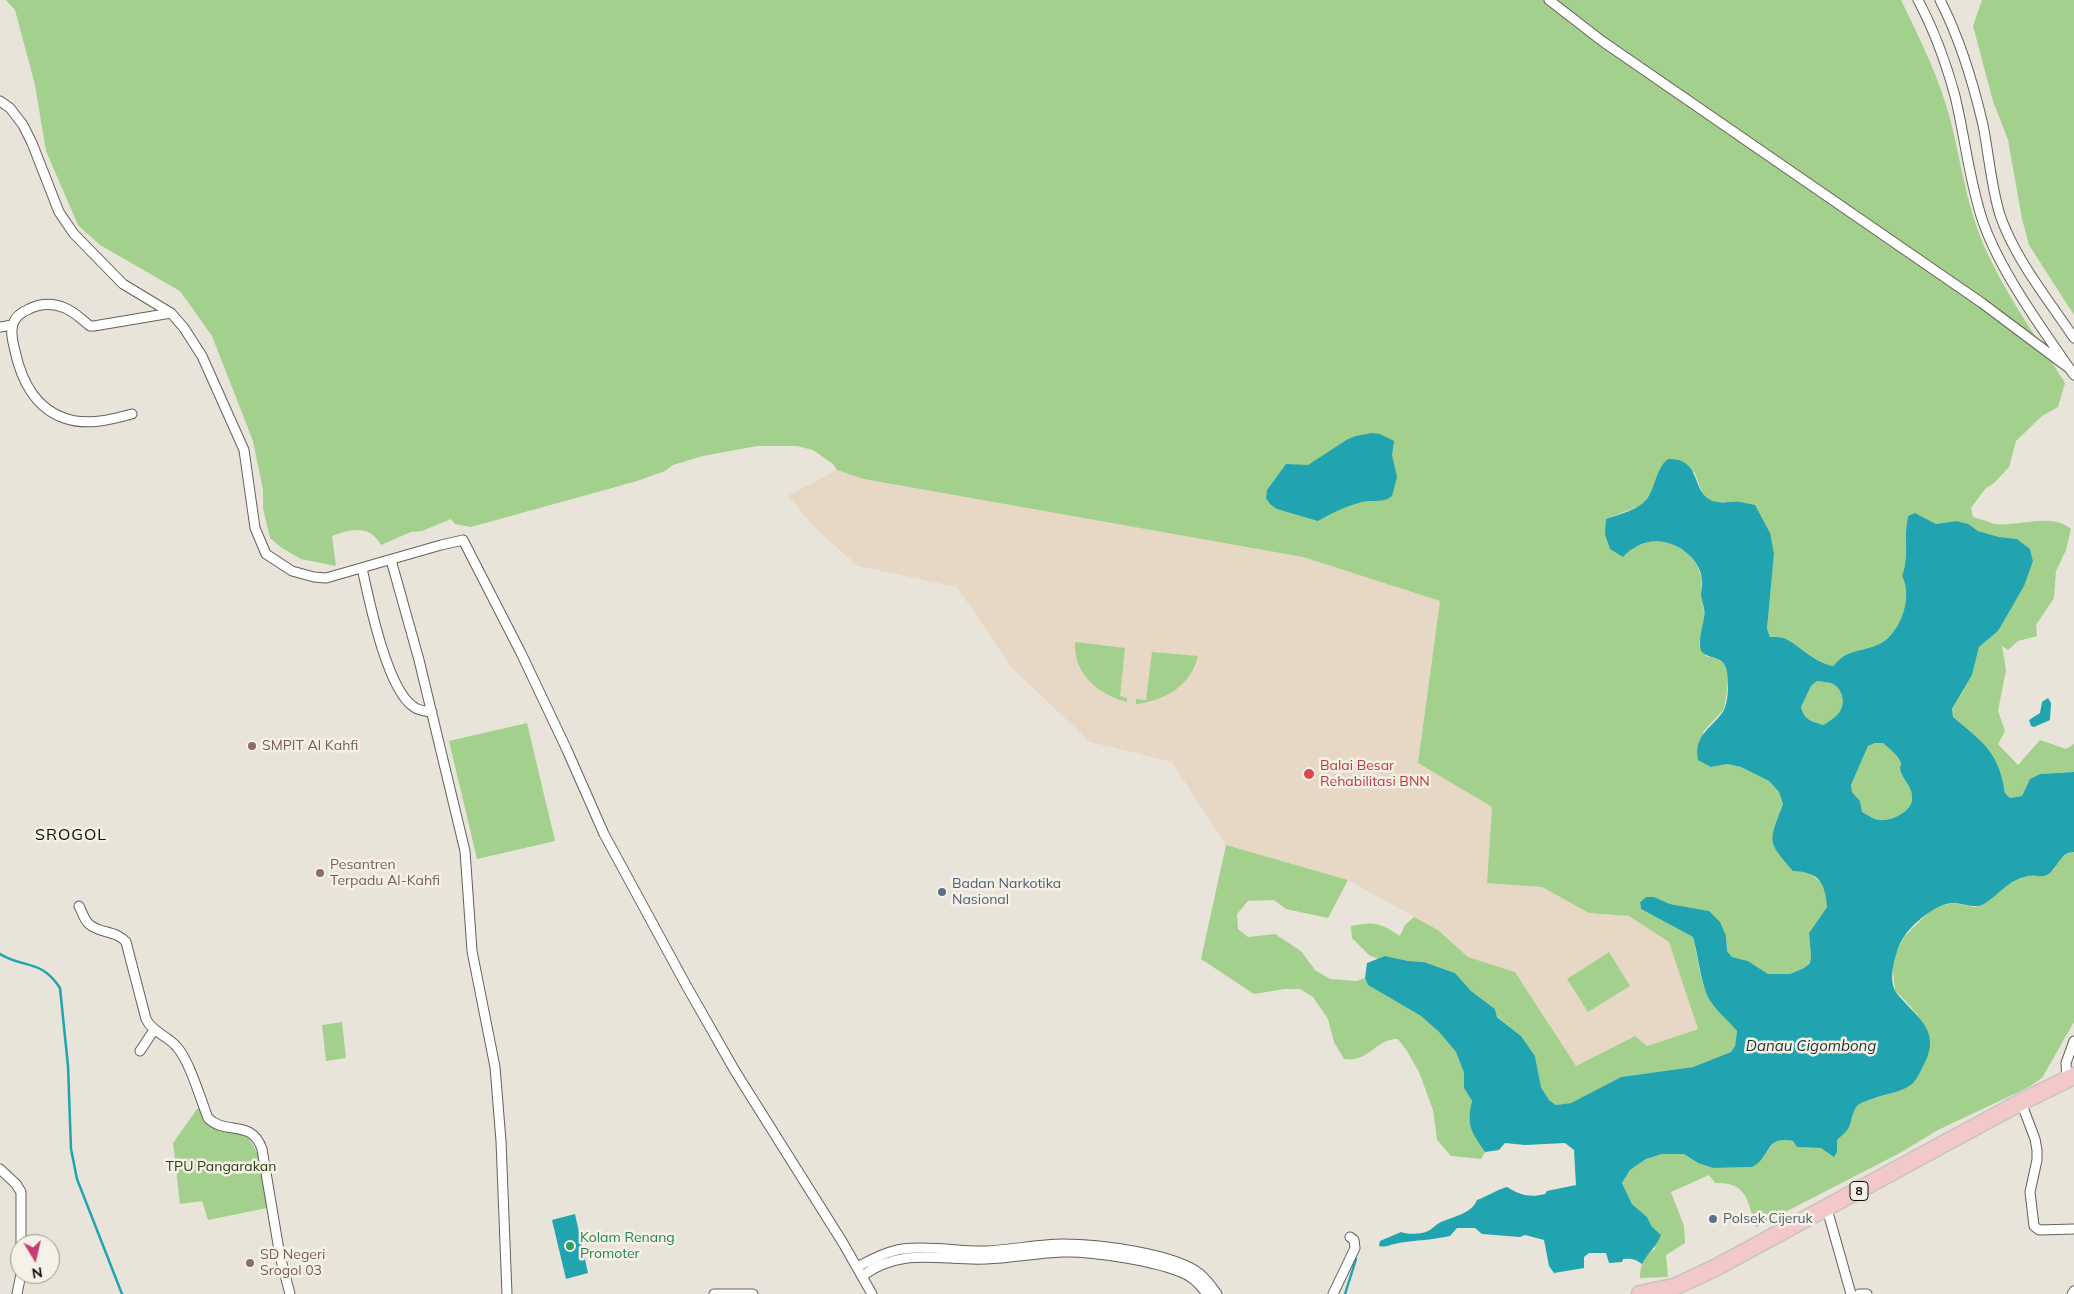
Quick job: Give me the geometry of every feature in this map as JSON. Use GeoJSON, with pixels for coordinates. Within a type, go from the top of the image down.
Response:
{"type":"FeatureCollection","features":[{"type":"Feature","properties":{"kind":"highway","name":"8"},"geometry":{"type":"LineString","coordinates":[[1640,1294],[1675,1290],[2021,1102],[2070,1078]]}},
{"type":"Feature","properties":{"kind":"street"},"geometry":{"type":"LineString","coordinates":[[1550,0],[1602,41],[1982,303],[2072,372]]}},
{"type":"Feature","properties":{"kind":"street"},"geometry":{"type":"LineString","coordinates":[[1918,0],[1932,30],[1955,96],[1974,195],[1983,223],[2012,281],[2072,372]]}},
{"type":"Feature","properties":{"kind":"street"},"geometry":{"type":"LineString","coordinates":[[1940,0],[1952,23],[1974,92],[2001,216],[2012,242],[2074,338]]}},
{"type":"Feature","properties":{"kind":"street"},"geometry":{"type":"LineString","coordinates":[[0,101],[13,112],[23,125],[32,143],[56,206],[74,234],[123,284],[171,312],[202,356],[241,442],[246,461],[256,528],[266,554],[292,571],[320,578],[333,577],[463,540],[521,653],[620,864],[734,1071],[872,1294]]}},
{"type":"Feature","properties":{"kind":"street"},"geometry":{"type":"LineString","coordinates":[[132,414],[110,420],[84,422],[66,419],[44,407],[27,386],[22,374],[12,336],[12,324],[25,311],[42,304],[65,308],[90,326],[171,312]]}},
{"type":"Feature","properties":{"kind":"street"},"geometry":{"type":"LineString","coordinates":[[0,327],[12,324]]}},
{"type":"Feature","properties":{"kind":"street"},"geometry":{"type":"LineString","coordinates":[[391,560],[432,712],[466,851],[472,950],[494,1055],[501,1141],[507,1294]]}},
{"type":"Feature","properties":{"kind":"street"},"geometry":{"type":"LineString","coordinates":[[362,568],[386,659],[398,689],[415,709],[432,712]]}},
{"type":"Feature","properties":{"kind":"street"},"geometry":{"type":"LineString","coordinates":[[79,906],[89,924],[102,931],[118,935],[126,942],[146,1019],[154,1030],[172,1042],[183,1055],[206,1112],[212,1122],[246,1130],[258,1139],[263,1156],[280,1256],[290,1294]]}},
{"type":"Feature","properties":{"kind":"street"},"geometry":{"type":"LineString","coordinates":[[140,1051],[154,1030]]}},
{"type":"Feature","properties":{"kind":"street"},"geometry":{"type":"LineString","coordinates":[[2070,1078],[2066,1063],[2073,1044]]}},
{"type":"Feature","properties":{"kind":"street"},"geometry":{"type":"LineString","coordinates":[[2021,1102],[2035,1139],[2037,1150],[2037,1160],[2030,1192],[2034,1226],[2039,1230],[2074,1229]]}},
{"type":"Feature","properties":{"kind":"street"},"geometry":{"type":"LineString","coordinates":[[0,1169],[16,1184],[21,1192],[21,1234]]}},
{"type":"Feature","properties":{"kind":"street"},"geometry":{"type":"LineString","coordinates":[[1827,1209],[1851,1294]]}},
{"type":"Feature","properties":{"kind":"street"},"geometry":{"type":"LineString","coordinates":[[1332,1294],[1355,1248],[1354,1240],[1350,1237]]}},
{"type":"Feature","properties":{"kind":"street"},"geometry":{"type":"LineString","coordinates":[[857,1267],[892,1251],[904,1249],[934,1248],[977,1255],[1062,1244],[1130,1251],[1188,1266],[1200,1274],[1217,1294]]}},
{"type":"Feature","properties":{"kind":"street"},"geometry":{"type":"LineString","coordinates":[[862,1276],[872,1269],[905,1257],[1062,1252],[1129,1259],[1185,1274],[1195,1280],[1207,1294]]}},
{"type":"Feature","properties":{"kind":"street"},"geometry":{"type":"LineString","coordinates":[[2072,1294],[2074,1290]]}},
{"type":"Feature","properties":{"kind":"street"},"geometry":{"type":"LineString","coordinates":[[714,1294],[753,1294]]}},
{"type":"Feature","properties":{"kind":"street"},"geometry":{"type":"LineString","coordinates":[[1858,1294],[1867,1294]]}},
{"type":"Feature","properties":{"kind":"shaded area","name":"Balai Besar Rehabilitasi BNN"},"geometry":{"type":"Polygon","coordinates":[[[837,470],[864,479],[1303,557],[1440,601],[1418,763],[1492,807],[1487,882],[1542,887],[1589,913],[1629,916],[1670,942],[1698,1029],[1647,1046],[1635,1036],[1576,1066],[1515,972],[1468,957],[1438,930],[1348,880],[1226,845],[1172,762],[1090,742],[1012,668],[957,587],[858,566],[817,530],[788,496],[837,470]]]}},
{"type":"Feature","properties":{"kind":"green space"},"geometry":{"type":"Polygon","coordinates":[[[6,0],[1901,0],[1941,90],[1951,122],[1969,200],[1984,246],[2012,299],[2065,383],[2058,407],[2042,416],[2016,441],[2009,467],[1994,483],[1985,489],[1971,508],[1973,517],[1995,524],[2054,521],[2071,529],[2066,550],[2056,571],[2054,598],[2036,625],[2037,636],[2018,641],[2008,650],[2002,646],[2006,670],[1998,711],[2005,731],[1998,744],[2018,765],[2040,740],[2066,749],[2074,744],[2074,772],[2040,774],[2030,779],[2022,796],[2010,798],[2005,793],[1999,768],[1988,749],[1973,733],[1953,717],[1952,710],[1972,675],[1979,647],[1998,631],[2033,561],[2030,549],[2017,539],[1999,537],[1978,531],[1956,521],[1936,524],[1915,513],[1908,516],[1906,561],[1902,576],[1905,583],[1906,600],[1898,626],[1883,642],[1846,655],[1833,666],[1814,658],[1786,639],[1770,637],[1767,629],[1774,554],[1740,502],[1716,502],[1709,499],[1703,495],[1695,473],[1675,459],[1642,505],[1606,519],[1618,553],[1623,556],[1632,547],[1653,541],[1668,542],[1688,553],[1697,565],[1702,579],[1701,594],[1705,617],[1699,644],[1706,656],[1718,659],[1724,664],[1729,678],[1724,709],[1703,732],[1711,767],[1727,764],[1741,767],[1769,781],[1779,792],[1783,804],[1773,833],[1807,871],[1824,885],[1827,907],[1809,933],[1810,962],[1804,968],[1790,974],[1768,974],[1748,961],[1732,957],[1727,951],[1726,936],[1709,911],[1670,904],[1654,897],[1646,897],[1640,902],[1641,909],[1693,937],[1706,993],[1715,1008],[1737,1031],[1735,1046],[1731,1052],[1693,1067],[1621,1077],[1571,1103],[1556,1105],[1549,1100],[1541,1087],[1535,1056],[1521,1036],[1497,1016],[1495,1009],[1471,991],[1455,973],[1424,962],[1385,956],[1378,959],[1369,955],[1352,938],[1351,926],[1366,924],[1377,924],[1400,936],[1405,925],[1414,917],[1438,930],[1468,957],[1515,972],[1576,1066],[1635,1036],[1647,1046],[1698,1029],[1669,942],[1629,916],[1589,913],[1542,887],[1487,883],[1492,807],[1418,763],[1440,601],[1303,557],[864,479],[837,470],[833,464],[813,450],[797,446],[757,446],[703,456],[673,465],[665,471],[637,481],[471,527],[455,524],[451,519],[422,531],[411,532],[381,545],[371,534],[365,531],[353,530],[332,536],[336,566],[301,559],[282,548],[270,538],[263,508],[263,490],[253,441],[212,336],[180,291],[100,245],[78,225],[46,151],[35,85],[15,10],[6,0]]]}},
{"type":"Feature","properties":{"kind":"green space"},"geometry":{"type":"Polygon","coordinates":[[[1982,0],[2074,0],[2074,315],[2029,245],[2022,219],[2008,140],[1993,101],[1973,26],[1982,0]]]}},
{"type":"Feature","properties":{"kind":"green space"},"geometry":{"type":"Polygon","coordinates":[[[1075,642],[1125,648],[1120,696],[1127,698],[1127,702],[1106,694],[1089,681],[1078,663],[1075,653],[1075,642]]]}},
{"type":"Feature","properties":{"kind":"green space"},"geometry":{"type":"Polygon","coordinates":[[[1152,652],[1198,656],[1194,667],[1183,684],[1157,699],[1136,704],[1136,699],[1146,700],[1152,652]]]}},
{"type":"Feature","properties":{"kind":"green space"},"geometry":{"type":"Polygon","coordinates":[[[1817,681],[1830,683],[1837,687],[1841,693],[1843,704],[1836,716],[1823,725],[1806,717],[1801,707],[1811,686],[1817,681]]]}},
{"type":"Feature","properties":{"kind":"green space"},"geometry":{"type":"Polygon","coordinates":[[[527,723],[555,841],[477,859],[449,741],[527,723]]]}},
{"type":"Feature","properties":{"kind":"green space"},"geometry":{"type":"Polygon","coordinates":[[[1875,743],[1883,743],[1894,752],[1900,761],[1901,772],[1912,796],[1910,805],[1903,813],[1894,818],[1884,820],[1876,819],[1862,812],[1860,801],[1852,792],[1851,785],[1868,746],[1875,743]]]}},
{"type":"Feature","properties":{"kind":"green space"},"geometry":{"type":"Polygon","coordinates":[[[1226,845],[1348,880],[1328,918],[1286,909],[1274,900],[1248,901],[1237,914],[1238,929],[1248,937],[1275,934],[1301,951],[1315,970],[1330,979],[1357,981],[1365,978],[1368,985],[1421,1016],[1440,1033],[1456,1052],[1464,1073],[1464,1088],[1472,1101],[1470,1110],[1471,1128],[1485,1152],[1481,1159],[1451,1156],[1437,1140],[1433,1110],[1419,1072],[1398,1039],[1384,1042],[1360,1057],[1344,1059],[1334,1042],[1328,1019],[1313,997],[1300,989],[1284,989],[1254,994],[1201,959],[1226,845]]]}},
{"type":"Feature","properties":{"kind":"green space"},"geometry":{"type":"Polygon","coordinates":[[[2069,852],[2074,852],[2074,1022],[2042,1078],[2027,1088],[1938,1130],[1898,1154],[1756,1227],[1748,1201],[1740,1190],[1734,1186],[1715,1183],[1709,1175],[1671,1192],[1684,1226],[1685,1243],[1666,1255],[1668,1277],[1640,1278],[1643,1261],[1655,1249],[1652,1227],[1647,1217],[1632,1204],[1622,1183],[1630,1170],[1646,1159],[1662,1154],[1684,1154],[1698,1163],[1713,1168],[1752,1167],[1779,1140],[1793,1141],[1797,1147],[1821,1148],[1834,1156],[1837,1152],[1837,1140],[1847,1130],[1852,1114],[1859,1104],[1902,1089],[1914,1082],[1928,1055],[1918,1015],[1895,990],[1892,961],[1904,937],[1929,912],[1939,906],[1954,903],[1975,907],[1986,903],[2003,887],[2017,880],[2031,875],[2045,876],[2054,870],[2060,859],[2069,852]]]}},
{"type":"Feature","properties":{"kind":"green space"},"geometry":{"type":"Polygon","coordinates":[[[1609,952],[1630,986],[1588,1012],[1567,979],[1609,952]]]}},
{"type":"Feature","properties":{"kind":"green space"},"geometry":{"type":"Polygon","coordinates":[[[342,1022],[346,1058],[326,1061],[322,1025],[342,1022]]]}},
{"type":"Feature","properties":{"kind":"green space","name":"TPU Pangarakan"},"geometry":{"type":"Polygon","coordinates":[[[197,1109],[201,1109],[215,1126],[243,1130],[260,1158],[265,1176],[267,1208],[208,1220],[202,1201],[180,1204],[173,1143],[197,1109]]]}},
{"type":"Feature","properties":{"kind":"water"},"geometry":{"type":"Polygon","coordinates":[[[1372,433],[1380,434],[1394,441],[1392,455],[1397,477],[1392,496],[1381,501],[1366,501],[1356,504],[1318,521],[1277,509],[1266,498],[1267,490],[1286,464],[1308,465],[1348,439],[1372,433]]]}},
{"type":"Feature","properties":{"kind":"water","name":"Danau Cigombong"},"geometry":{"type":"Polygon","coordinates":[[[1668,459],[1679,460],[1686,464],[1691,469],[1704,495],[1713,501],[1740,502],[1755,505],[1770,533],[1774,554],[1767,629],[1770,637],[1786,639],[1814,658],[1833,666],[1846,655],[1883,642],[1898,626],[1906,600],[1905,583],[1902,576],[1906,561],[1908,516],[1915,513],[1936,524],[1956,521],[1968,524],[1978,531],[1999,537],[2017,539],[2030,549],[2033,561],[2024,586],[1998,631],[1979,647],[1972,675],[1952,709],[1953,717],[1988,749],[1999,767],[2005,793],[2010,798],[2022,796],[2030,779],[2040,774],[2074,772],[2074,852],[2065,854],[2047,875],[2021,878],[1979,906],[1955,903],[1941,906],[1926,915],[1907,932],[1900,943],[1895,957],[1892,972],[1893,986],[1926,1028],[1930,1045],[1928,1055],[1914,1082],[1910,1085],[1858,1105],[1848,1129],[1837,1140],[1837,1152],[1834,1157],[1821,1148],[1797,1147],[1793,1141],[1784,1140],[1773,1144],[1763,1158],[1752,1167],[1713,1168],[1698,1163],[1684,1154],[1662,1154],[1646,1159],[1630,1170],[1622,1183],[1632,1204],[1647,1217],[1652,1227],[1661,1235],[1642,1264],[1628,1259],[1623,1259],[1622,1262],[1609,1263],[1606,1253],[1589,1253],[1584,1257],[1584,1268],[1554,1273],[1549,1266],[1544,1240],[1525,1235],[1520,1237],[1482,1234],[1475,1228],[1457,1228],[1450,1236],[1396,1243],[1384,1247],[1379,1246],[1380,1241],[1401,1232],[1414,1234],[1428,1231],[1439,1223],[1467,1212],[1477,1200],[1507,1187],[1521,1194],[1535,1196],[1545,1194],[1547,1191],[1576,1185],[1574,1150],[1565,1143],[1525,1145],[1505,1143],[1499,1150],[1485,1152],[1471,1128],[1470,1110],[1472,1101],[1464,1088],[1464,1073],[1456,1052],[1440,1033],[1421,1016],[1368,985],[1365,978],[1367,963],[1385,956],[1424,962],[1455,973],[1471,991],[1495,1009],[1497,1017],[1521,1036],[1535,1056],[1541,1087],[1549,1100],[1556,1105],[1571,1103],[1621,1077],[1693,1067],[1731,1052],[1735,1046],[1737,1031],[1715,1008],[1706,993],[1693,937],[1641,909],[1640,902],[1646,897],[1654,897],[1670,904],[1709,911],[1720,922],[1726,936],[1727,951],[1732,957],[1748,961],[1768,974],[1790,974],[1810,963],[1809,933],[1827,907],[1825,891],[1819,880],[1815,877],[1793,871],[1774,846],[1773,834],[1783,804],[1779,792],[1769,781],[1741,767],[1727,764],[1711,767],[1698,760],[1697,751],[1701,737],[1724,710],[1728,687],[1726,668],[1722,661],[1704,654],[1700,647],[1705,612],[1701,595],[1701,573],[1698,566],[1683,550],[1658,541],[1641,544],[1623,557],[1610,549],[1605,534],[1606,519],[1625,513],[1643,503],[1650,493],[1663,464],[1668,459]],[[1817,681],[1811,686],[1801,707],[1806,717],[1823,725],[1836,716],[1843,704],[1841,693],[1837,687],[1830,683],[1817,681]],[[1875,743],[1868,746],[1851,785],[1852,792],[1860,801],[1862,812],[1876,819],[1884,820],[1894,818],[1903,813],[1910,805],[1912,796],[1901,772],[1900,761],[1894,752],[1883,743],[1875,743]]]}},
{"type":"Feature","properties":{"kind":"water"},"geometry":{"type":"Polygon","coordinates":[[[2048,698],[2051,703],[2050,720],[2034,727],[2031,726],[2029,720],[2040,713],[2042,702],[2048,698]]]}},
{"type":"Feature","properties":{"kind":"water","name":"Kolam Renang Promoter"},"geometry":{"type":"Polygon","coordinates":[[[575,1214],[588,1273],[566,1279],[552,1220],[575,1214]]]}},
{"type":"Feature","properties":{"kind":"waterway"},"geometry":{"type":"LineString","coordinates":[[0,954],[17,962],[39,968],[53,979],[60,988],[68,1066],[71,1149],[77,1179],[122,1294]]}},
{"type":"Feature","properties":{"kind":"waterway"},"geometry":{"type":"LineString","coordinates":[[1345,1294],[1356,1259]]}},
{"type":"Feature","properties":{"kind":"place","name":"SMPIT Al Kahfi"},"geometry":{"type":"Point","coordinates":[252,746]}},
{"type":"Feature","properties":{"kind":"place","name":"Balai Besar Rehabilitasi BNN"},"geometry":{"type":"Point","coordinates":[1309,774]}},
{"type":"Feature","properties":{"kind":"place","name":"Pesantren Terpadu Al-Kahfi"},"geometry":{"type":"Point","coordinates":[320,873]}},
{"type":"Feature","properties":{"kind":"place","name":"Badan Narkotika Nasional"},"geometry":{"type":"Point","coordinates":[942,892]}},
{"type":"Feature","properties":{"kind":"place","name":"Polsek Cijeruk"},"geometry":{"type":"Point","coordinates":[1713,1219]}},
{"type":"Feature","properties":{"kind":"place","name":"Kolam Renang Promoter"},"geometry":{"type":"Point","coordinates":[570,1246]}},
{"type":"Feature","properties":{"kind":"place","name":"SD Negeri Srogol 03"},"geometry":{"type":"Point","coordinates":[250,1263]}},
{"type":"Feature","properties":{"kind":"district","name":"SROGOL"},"geometry":{"type":"Point","coordinates":[71,835]}}]}
